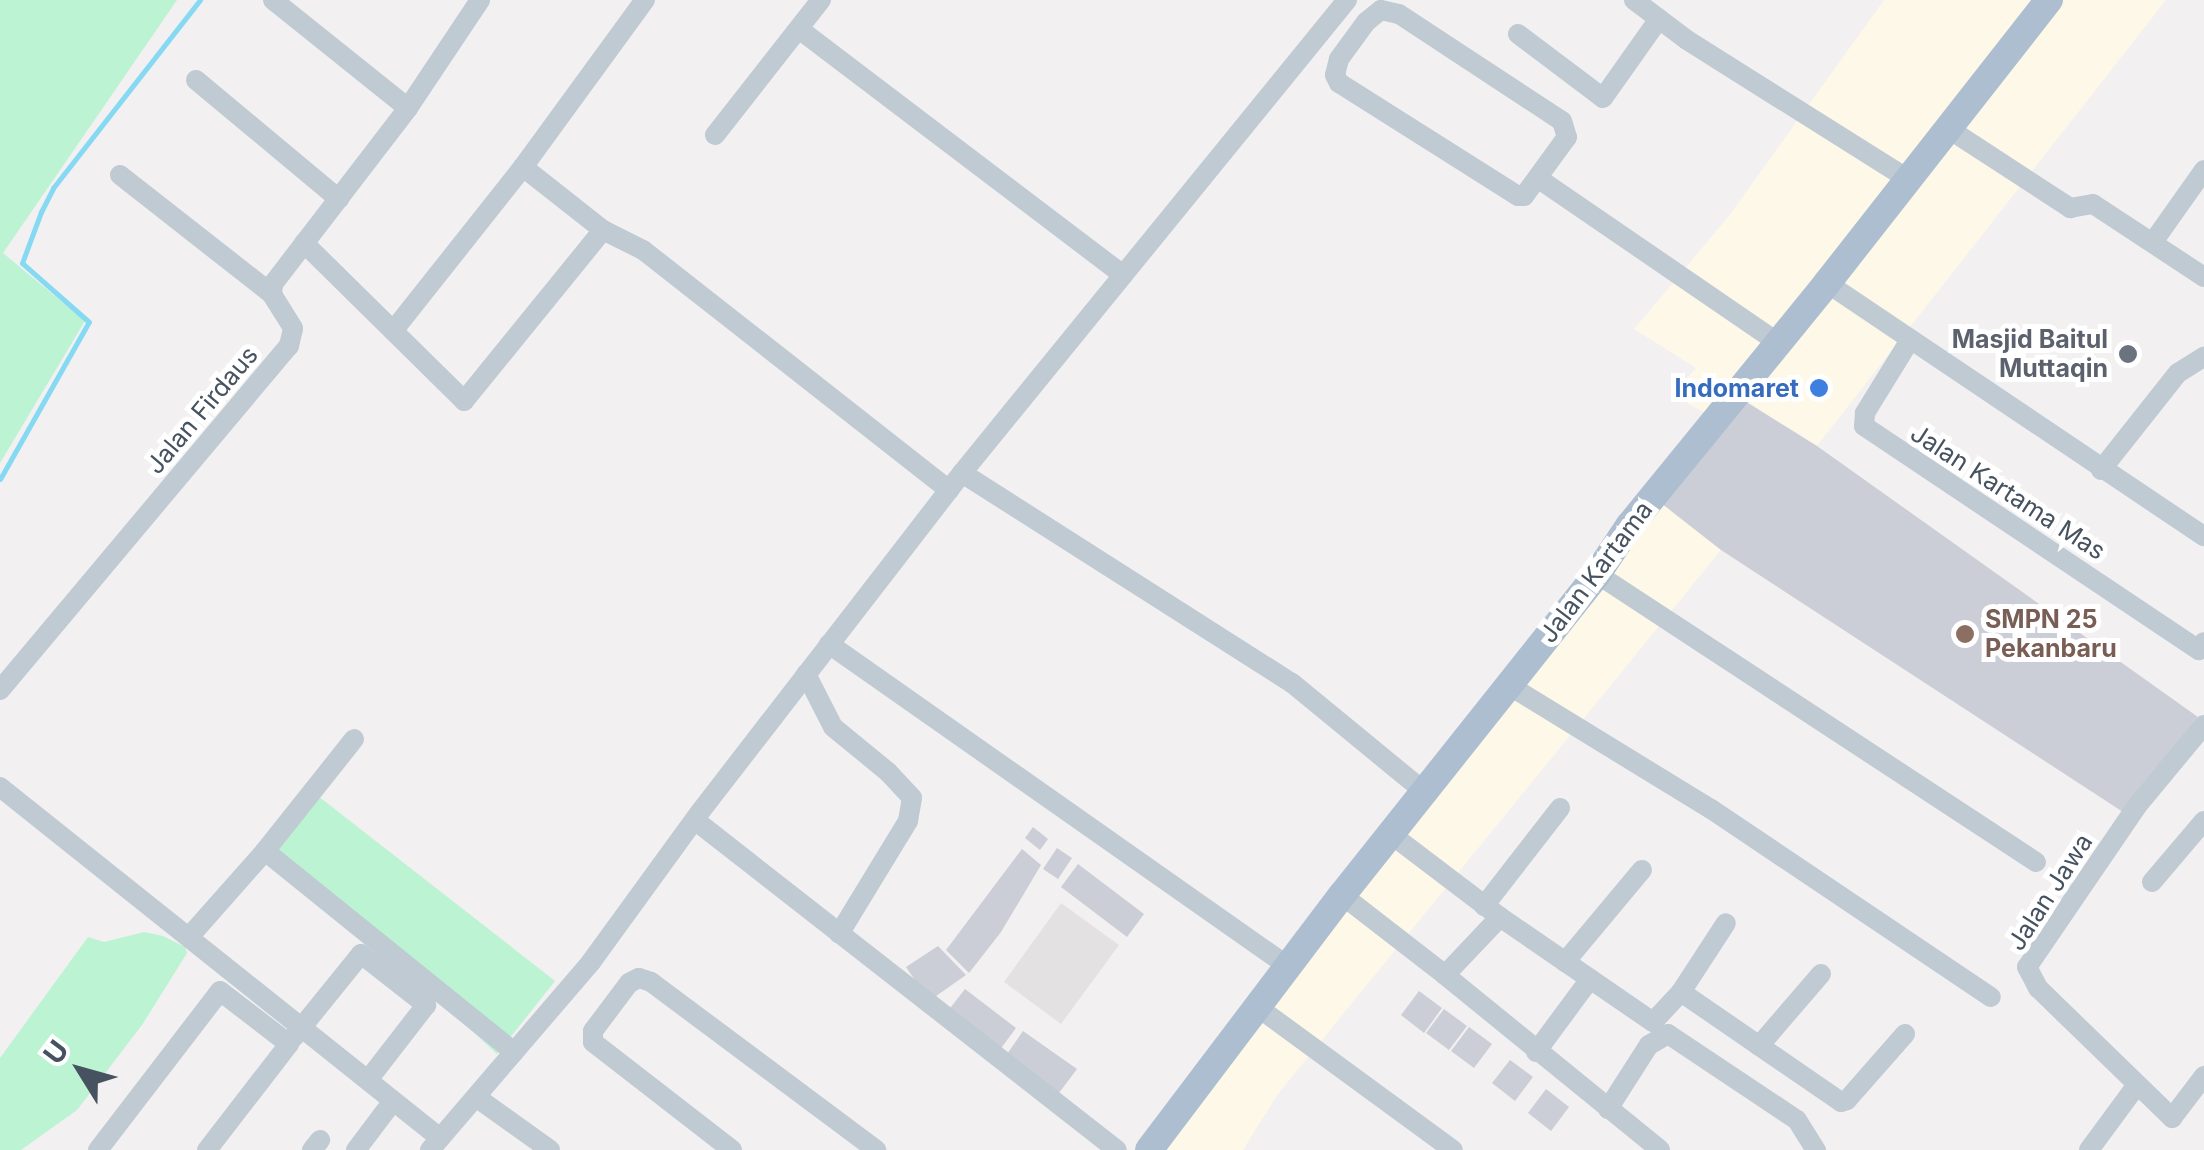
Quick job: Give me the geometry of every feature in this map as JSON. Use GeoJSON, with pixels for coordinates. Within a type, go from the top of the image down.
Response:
{"type":"FeatureCollection","features":[{"type":"Feature","properties":{"kind":"main road","name":"Jalan Kartama"},"geometry":{"type":"LineString","coordinates":[[1149,1150],[1342,895],[1427,794],[1597,574],[1629,526],[1828,283],[2049,0]]}},
{"type":"Feature","properties":{"kind":"street"},"geometry":{"type":"LineString","coordinates":[[273,0],[408,108]]}},
{"type":"Feature","properties":{"kind":"street"},"geometry":{"type":"LineString","coordinates":[[393,331],[523,167],[646,0]]}},
{"type":"Feature","properties":{"kind":"street"},"geometry":{"type":"LineString","coordinates":[[715,135],[822,0]]}},
{"type":"Feature","properties":{"kind":"street"},"geometry":{"type":"LineString","coordinates":[[98,1150],[220,992],[368,1080],[435,1144],[591,962],[962,472],[1347,0]]}},
{"type":"Feature","properties":{"kind":"street"},"geometry":{"type":"LineString","coordinates":[[1634,0],[1908,179]]}},
{"type":"Feature","properties":{"kind":"street"},"geometry":{"type":"LineString","coordinates":[[272,294],[273,284],[408,108],[470,4]]}},
{"type":"Feature","properties":{"kind":"street"},"geometry":{"type":"LineString","coordinates":[[1381,10],[1399,14],[1562,121],[1567,137],[1538,180],[1524,196],[1518,196],[1339,83],[1335,76],[1339,59],[1366,22],[1381,10]]}},
{"type":"Feature","properties":{"kind":"street"},"geometry":{"type":"LineString","coordinates":[[1518,34],[1603,98],[1659,19]]}},
{"type":"Feature","properties":{"kind":"street"},"geometry":{"type":"LineString","coordinates":[[799,28],[1123,275]]}},
{"type":"Feature","properties":{"kind":"street"},"geometry":{"type":"LineString","coordinates":[[196,80],[339,199]]}},
{"type":"Feature","properties":{"kind":"street"},"geometry":{"type":"LineString","coordinates":[[1949,129],[2070,208],[2092,204],[2204,277]]}},
{"type":"Feature","properties":{"kind":"street"},"geometry":{"type":"LineString","coordinates":[[523,167],[604,230],[643,250],[949,490]]}},
{"type":"Feature","properties":{"kind":"street"},"geometry":{"type":"LineString","coordinates":[[2153,242],[2204,170]]}},
{"type":"Feature","properties":{"kind":"street"},"geometry":{"type":"LineString","coordinates":[[120,175],[272,294]]}},
{"type":"Feature","properties":{"kind":"street"},"geometry":{"type":"LineString","coordinates":[[1538,180],[1777,342]]}},
{"type":"Feature","properties":{"kind":"street"},"geometry":{"type":"LineString","coordinates":[[304,243],[464,401],[604,230]]}},
{"type":"Feature","properties":{"kind":"street"},"geometry":{"type":"LineString","coordinates":[[1828,283],[2204,536]]}},
{"type":"Feature","properties":{"kind":"street","name":"Jalan Firdaus"},"geometry":{"type":"LineString","coordinates":[[0,690],[289,346],[293,328],[272,294]]}},
{"type":"Feature","properties":{"kind":"street","name":"Jalan Kartama Mas"},"geometry":{"type":"LineString","coordinates":[[1910,340],[1865,413],[1864,426],[2199,650],[2204,642]]}},
{"type":"Feature","properties":{"kind":"street"},"geometry":{"type":"LineString","coordinates":[[2102,470],[2178,373],[2204,357]]}},
{"type":"Feature","properties":{"kind":"street"},"geometry":{"type":"LineString","coordinates":[[962,472],[1292,683],[1427,794]]}},
{"type":"Feature","properties":{"kind":"street"},"geometry":{"type":"LineString","coordinates":[[1597,574],[2036,862]]}},
{"type":"Feature","properties":{"kind":"street"},"geometry":{"type":"LineString","coordinates":[[829,644],[1289,967]]}},
{"type":"Feature","properties":{"kind":"street"},"geometry":{"type":"LineString","coordinates":[[806,674],[833,727],[912,798],[908,821],[839,934]]}},
{"type":"Feature","properties":{"kind":"street"},"geometry":{"type":"LineString","coordinates":[[1510,686],[1710,808],[1990,997]]}},
{"type":"Feature","properties":{"kind":"street","name":"Jalan Jawa"},"geometry":{"type":"LineString","coordinates":[[2202,733],[2137,806],[2027,966],[2038,988],[2172,1118],[2204,1076]]}},
{"type":"Feature","properties":{"kind":"street"},"geometry":{"type":"LineString","coordinates":[[188,937],[265,851],[354,739]]}},
{"type":"Feature","properties":{"kind":"street"},"geometry":{"type":"LineString","coordinates":[[0,786],[188,937],[296,1036]]}},
{"type":"Feature","properties":{"kind":"street"},"geometry":{"type":"LineString","coordinates":[[1444,974],[1492,912],[1560,808]]}},
{"type":"Feature","properties":{"kind":"street"},"geometry":{"type":"LineString","coordinates":[[696,820],[1117,1150]]}},
{"type":"Feature","properties":{"kind":"street"},"geometry":{"type":"LineString","coordinates":[[2152,882],[2204,821]]}},
{"type":"Feature","properties":{"kind":"street"},"geometry":{"type":"LineString","coordinates":[[1392,834],[1492,912],[1653,1022],[1682,992],[1726,923]]}},
{"type":"Feature","properties":{"kind":"street"},"geometry":{"type":"LineString","coordinates":[[265,851],[514,1052]]}},
{"type":"Feature","properties":{"kind":"street"},"geometry":{"type":"LineString","coordinates":[[1565,962],[1642,870]]}},
{"type":"Feature","properties":{"kind":"street"},"geometry":{"type":"LineString","coordinates":[[1342,895],[1660,1150]]}},
{"type":"Feature","properties":{"kind":"street"},"geometry":{"type":"LineString","coordinates":[[207,1150],[361,954],[426,1004],[368,1080]]}},
{"type":"Feature","properties":{"kind":"street"},"geometry":{"type":"LineString","coordinates":[[1759,1046],[1822,974]]}},
{"type":"Feature","properties":{"kind":"street"},"geometry":{"type":"LineString","coordinates":[[732,1150],[593,1042],[593,1031],[629,983],[639,978],[651,982],[876,1150]]}},
{"type":"Feature","properties":{"kind":"street"},"geometry":{"type":"LineString","coordinates":[[1536,1052],[1590,979]]}},
{"type":"Feature","properties":{"kind":"street"},"geometry":{"type":"LineString","coordinates":[[1682,992],[1840,1102],[1847,1100],[1905,1034]]}},
{"type":"Feature","properties":{"kind":"street"},"geometry":{"type":"LineString","coordinates":[[1258,1008],[1453,1150]]}},
{"type":"Feature","properties":{"kind":"street"},"geometry":{"type":"LineString","coordinates":[[1608,1108],[1649,1045],[1668,1034],[1797,1120],[1816,1150]]}},
{"type":"Feature","properties":{"kind":"street"},"geometry":{"type":"LineString","coordinates":[[2089,1150],[2137,1085]]}},
{"type":"Feature","properties":{"kind":"street"},"geometry":{"type":"LineString","coordinates":[[476,1096],[550,1150]]}},
{"type":"Feature","properties":{"kind":"street"},"geometry":{"type":"LineString","coordinates":[[356,1150],[393,1101]]}},
{"type":"Feature","properties":{"kind":"shaded area"},"geometry":{"type":"Polygon","coordinates":[[[1884,0],[2166,0],[1817,446],[1741,398],[1720,421],[1687,403],[1678,388],[1696,368],[1634,329],[1728,217],[1884,0]]]}},
{"type":"Feature","properties":{"kind":"shaded area"},"geometry":{"type":"Polygon","coordinates":[[[1661,503],[1721,550],[1278,1094],[1243,1150],[1160,1150],[1661,503]]]}},
{"type":"Feature","properties":{"kind":"shaded area"},"geometry":{"type":"Polygon","coordinates":[[[1061,903],[1119,945],[1061,1024],[1004,982],[1061,903]]]}},
{"type":"Feature","properties":{"kind":"green space"},"geometry":{"type":"Polygon","coordinates":[[[0,0],[177,0],[3,253],[85,321],[0,463],[0,0]]]}},
{"type":"Feature","properties":{"kind":"green space"},"geometry":{"type":"Polygon","coordinates":[[[318,796],[555,981],[497,1054],[276,851],[318,796]]]}},
{"type":"Feature","properties":{"kind":"green space"},"geometry":{"type":"Polygon","coordinates":[[[144,932],[163,936],[185,947],[187,953],[142,1025],[77,1110],[21,1150],[0,1150],[0,1058],[88,937],[104,942],[144,932]]]}},
{"type":"Feature","properties":{"kind":"building","name":"SMPN 25 Pekanbaru"},"geometry":{"type":"Polygon","coordinates":[[[1740,398],[1817,446],[2198,717],[2123,812],[1721,550],[1661,503],[1740,398]]]}},
{"type":"Feature","properties":{"kind":"building"},"geometry":{"type":"Polygon","coordinates":[[[1033,827],[1048,839],[1040,850],[1025,838],[1033,827]]]}},
{"type":"Feature","properties":{"kind":"building"},"geometry":{"type":"Polygon","coordinates":[[[1057,848],[1072,858],[1058,879],[1043,869],[1057,848]]]}},
{"type":"Feature","properties":{"kind":"building"},"geometry":{"type":"Polygon","coordinates":[[[1022,849],[1041,865],[1001,932],[969,973],[946,950],[1022,849]]]}},
{"type":"Feature","properties":{"kind":"building"},"geometry":{"type":"Polygon","coordinates":[[[1078,864],[1144,914],[1127,937],[1061,887],[1078,864]]]}},
{"type":"Feature","properties":{"kind":"building"},"geometry":{"type":"Polygon","coordinates":[[[938,946],[966,975],[929,1001],[906,967],[938,946]]]}},
{"type":"Feature","properties":{"kind":"building"},"geometry":{"type":"Polygon","coordinates":[[[965,989],[1016,1028],[996,1055],[944,1016],[965,989]]]}},
{"type":"Feature","properties":{"kind":"building"},"geometry":{"type":"Polygon","coordinates":[[[1419,991],[1442,1008],[1424,1033],[1401,1015],[1419,991]]]}},
{"type":"Feature","properties":{"kind":"building"},"geometry":{"type":"Polygon","coordinates":[[[1444,1009],[1467,1026],[1449,1050],[1426,1033],[1444,1009]]]}},
{"type":"Feature","properties":{"kind":"building"},"geometry":{"type":"Polygon","coordinates":[[[1469,1027],[1492,1044],[1474,1068],[1451,1051],[1469,1027]]]}},
{"type":"Feature","properties":{"kind":"building"},"geometry":{"type":"Polygon","coordinates":[[[1023,1031],[1077,1069],[1056,1097],[1003,1060],[1023,1031]]]}},
{"type":"Feature","properties":{"kind":"building"},"geometry":{"type":"Polygon","coordinates":[[[1510,1060],[1533,1077],[1515,1101],[1492,1083],[1510,1060]]]}},
{"type":"Feature","properties":{"kind":"building"},"geometry":{"type":"Polygon","coordinates":[[[1546,1089],[1569,1107],[1551,1131],[1528,1113],[1546,1089]]]}},
{"type":"Feature","properties":{"kind":"waterway"},"geometry":{"type":"LineString","coordinates":[[0,479],[89,322],[22,263],[41,212],[53,188],[200,0]]}},
{"type":"Feature","properties":{"kind":"place","name":"Masjid Baitul Muttaqin"},"geometry":{"type":"Point","coordinates":[2128,354]}},
{"type":"Feature","properties":{"kind":"place","name":"Indomaret"},"geometry":{"type":"Point","coordinates":[1819,388]}},
{"type":"Feature","properties":{"kind":"place","name":"SMPN 25 Pekanbaru"},"geometry":{"type":"Point","coordinates":[1965,634]}}]}
